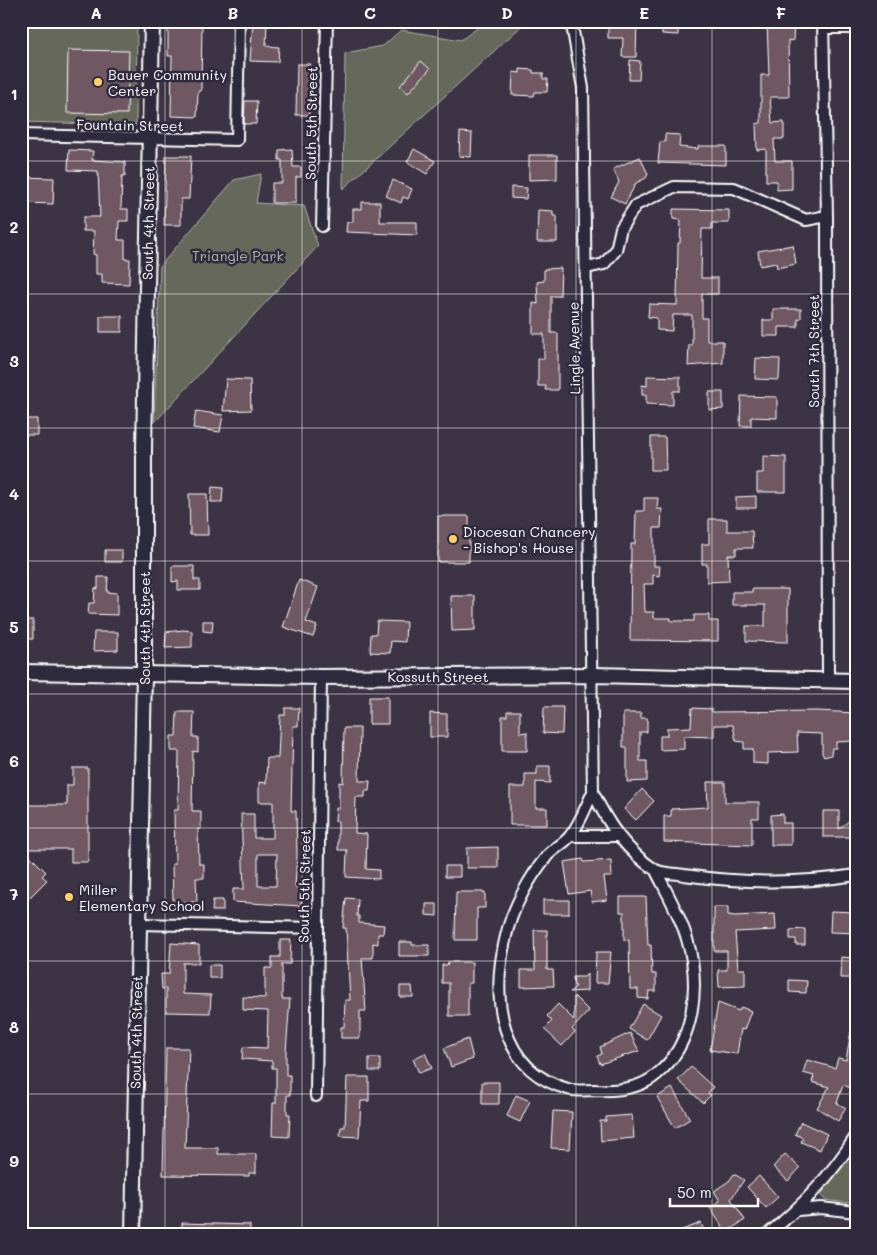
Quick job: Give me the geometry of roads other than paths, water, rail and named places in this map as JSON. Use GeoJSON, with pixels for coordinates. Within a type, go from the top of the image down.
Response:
{"type":"FeatureCollection","features":[{"type":"Feature","properties":{"kind":"main road","name":"South 4th Street"},"geometry":{"type":"LineString","coordinates":[[133,1234],[144,672],[144,449],[152,21]]}},
{"type":"Feature","properties":{"kind":"main road","name":"Kossuth Street"},"geometry":{"type":"LineString","coordinates":[[21,672],[144,672],[321,677],[593,675],[856,681]]}},
{"type":"Feature","properties":{"kind":"street","name":"Fountain Street"},"geometry":{"type":"LineString","coordinates":[[21,136],[150,140],[237,140],[240,21]]}},
{"type":"Feature","properties":{"kind":"street","name":"South 5th Street"},"geometry":{"type":"LineString","coordinates":[[322,226],[327,21]]}},
{"type":"Feature","properties":{"kind":"street","name":"Lingle Avenue"},"geometry":{"type":"LineString","coordinates":[[569,21],[573,31],[583,88],[593,675],[593,792]]}},
{"type":"Feature","properties":{"kind":"street"},"geometry":{"type":"LineString","coordinates":[[823,25],[856,28]]}},
{"type":"Feature","properties":{"kind":"street","name":"South 7th Street"},"geometry":{"type":"LineString","coordinates":[[823,25],[827,216],[828,680]]}},
{"type":"Feature","properties":{"kind":"street"},"geometry":{"type":"LineString","coordinates":[[587,268],[604,264],[616,250],[621,228],[636,205],[674,187],[734,188],[806,220],[827,216]]}},
{"type":"Feature","properties":{"kind":"street","name":"South 5th Street"},"geometry":{"type":"LineString","coordinates":[[316,1096],[321,677]]}},
{"type":"Feature","properties":{"kind":"street"},"geometry":{"type":"LineString","coordinates":[[593,792],[603,814],[618,836],[656,871],[688,940],[692,974],[692,1009],[687,1033],[672,1058],[655,1076],[630,1088],[606,1091],[570,1090],[543,1079],[527,1065],[511,1044],[501,1017],[498,991],[500,964],[506,933],[531,878],[548,855],[570,836],[593,792]]}},
{"type":"Feature","properties":{"kind":"street"},"geometry":{"type":"LineString","coordinates":[[570,836],[618,836]]}},
{"type":"Feature","properties":{"kind":"street"},"geometry":{"type":"LineString","coordinates":[[656,871],[721,880],[754,882],[856,875]]}},
{"type":"Feature","properties":{"kind":"street"},"geometry":{"type":"LineString","coordinates":[[139,924],[317,928]]}},
{"type":"Feature","properties":{"kind":"street"},"geometry":{"type":"LineString","coordinates":[[768,1234],[798,1210],[840,1161],[856,1136]]}},
{"type":"Feature","properties":{"kind":"street"},"geometry":{"type":"LineString","coordinates":[[798,1210],[821,1208],[856,1212]]}},
{"type":"Feature","properties":{"kind":"place","name":"Bauer Community Center"},"geometry":{"type":"Point","coordinates":[98,82]}},
{"type":"Feature","properties":{"kind":"place","name":"Diocesan Chancery - Bishop's House"},"geometry":{"type":"Point","coordinates":[453,539]}},
{"type":"Feature","properties":{"kind":"place","name":"Miller Elementary School"},"geometry":{"type":"Point","coordinates":[69,897]}},
{"type":"Feature","properties":{"kind":"park label","name":"Triangle Park"},"geometry":{"type":"Point","coordinates":[238,255]}}]}
